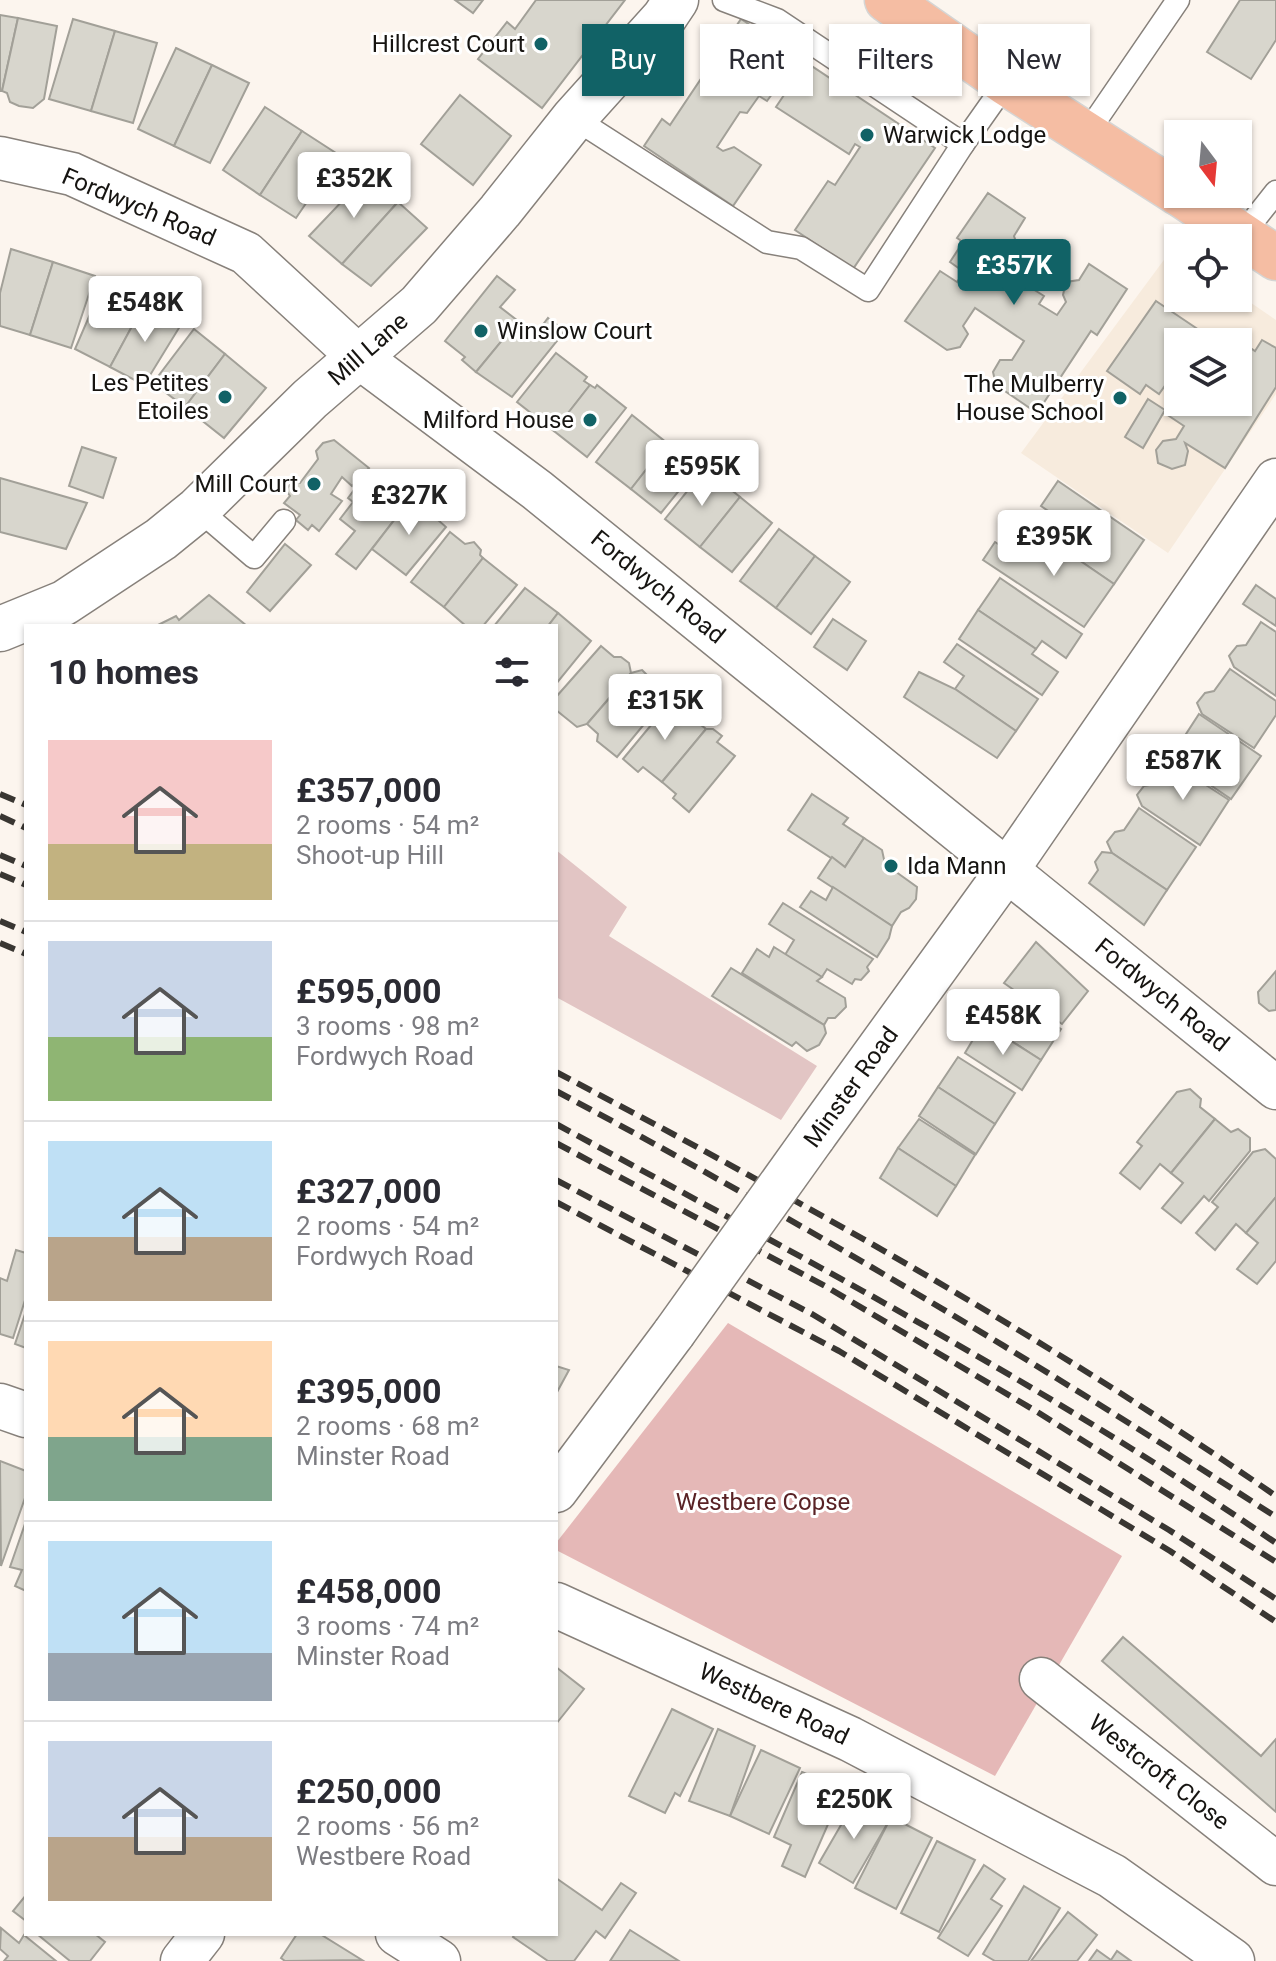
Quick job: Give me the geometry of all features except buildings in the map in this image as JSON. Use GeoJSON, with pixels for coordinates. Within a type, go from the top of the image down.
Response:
{"type":"FeatureCollection","features":[{"type":"Feature","properties":{"kind":"main road"},"geometry":{"type":"LineString","coordinates":[[887,0],[978,63]]}},
{"type":"Feature","properties":{"kind":"main road"},"geometry":{"type":"LineString","coordinates":[[1027,96],[1164,184]]}},
{"type":"Feature","properties":{"kind":"main road"},"geometry":{"type":"LineString","coordinates":[[1200,208],[1259,247]]}},
{"type":"Feature","properties":{"kind":"street","name":"Mill Lane"},"geometry":{"type":"LineString","coordinates":[[0,629],[64,603],[161,539],[198,509],[310,399],[419,305],[574,118],[664,18],[676,0]]}},
{"type":"Feature","properties":{"kind":"street","name":"Fordwych Road"},"geometry":{"type":"LineString","coordinates":[[0,158],[72,174],[246,253],[360,358],[537,490],[1276,1088]]}},
{"type":"Feature","properties":{"kind":"street","name":"Minster Road"},"geometry":{"type":"LineString","coordinates":[[558,1488],[674,1333],[1008,869],[1276,480]]}},
{"type":"Feature","properties":{"kind":"street"},"geometry":{"type":"LineString","coordinates":[[0,1406],[24,1414]]}},
{"type":"Feature","properties":{"kind":"street","name":"Westbere Road"},"geometry":{"type":"LineString","coordinates":[[558,1606],[850,1739],[1112,1876],[1232,1961]]}},
{"type":"Feature","properties":{"kind":"street","name":"Westcroft Close"},"geometry":{"type":"LineString","coordinates":[[1041,1679],[1276,1864]]}},
{"type":"Feature","properties":{"kind":"street"},"geometry":{"type":"LineString","coordinates":[[182,1961],[201,1936]]}},
{"type":"Feature","properties":{"kind":"street"},"geometry":{"type":"LineString","coordinates":[[400,1936],[439,1961]]}},
{"type":"Feature","properties":{"kind":"lane"},"geometry":{"type":"LineString","coordinates":[[724,0],[777,20],[963,144]]}},
{"type":"Feature","properties":{"kind":"lane"},"geometry":{"type":"LineString","coordinates":[[1087,133],[1178,0]]}},
{"type":"Feature","properties":{"kind":"lane"},"geometry":{"type":"LineString","coordinates":[[574,118],[767,242],[801,248],[868,290],[997,96]]}},
{"type":"Feature","properties":{"kind":"lane"},"geometry":{"type":"LineString","coordinates":[[1259,247],[1276,192]]}},
{"type":"Feature","properties":{"kind":"lane"},"geometry":{"type":"LineString","coordinates":[[198,509],[254,557],[284,521]]}},
{"type":"Feature","properties":{"kind":"shaded area","name":"The Mulberry House School"},"geometry":{"type":"Polygon","coordinates":[[[1164,260],[1164,312],[1252,312],[1252,304],[1276,320],[1276,394],[1168,553],[1021,453],[1164,260]]]}},
{"type":"Feature","properties":{"kind":"shaded area"},"geometry":{"type":"Polygon","coordinates":[[[558,852],[627,907],[609,936],[817,1066],[781,1120],[558,998],[558,852]]]}},
{"type":"Feature","properties":{"kind":"green space","name":"Westbere Copse"},"geometry":{"type":"Polygon","coordinates":[[[728,1323],[1122,1556],[995,1776],[558,1551],[558,1540],[728,1323]]]}},
{"type":"Feature","properties":{"kind":"railway"},"geometry":{"type":"LineString","coordinates":[[0,794],[24,804]]}},
{"type":"Feature","properties":{"kind":"railway"},"geometry":{"type":"LineString","coordinates":[[0,816],[24,827]]}},
{"type":"Feature","properties":{"kind":"railway"},"geometry":{"type":"LineString","coordinates":[[0,855],[24,865]]}},
{"type":"Feature","properties":{"kind":"railway"},"geometry":{"type":"LineString","coordinates":[[0,874],[24,884]]}},
{"type":"Feature","properties":{"kind":"railway"},"geometry":{"type":"LineString","coordinates":[[0,921],[24,931]]}},
{"type":"Feature","properties":{"kind":"railway"},"geometry":{"type":"LineString","coordinates":[[0,943],[24,953]]}},
{"type":"Feature","properties":{"kind":"railway"},"geometry":{"type":"LineString","coordinates":[[558,1073],[832,1221],[1012,1326],[1276,1496]]}},
{"type":"Feature","properties":{"kind":"railway"},"geometry":{"type":"LineString","coordinates":[[558,1092],[740,1191],[921,1296],[1276,1517]]}},
{"type":"Feature","properties":{"kind":"railway"},"geometry":{"type":"LineString","coordinates":[[558,1125],[831,1273],[1012,1376],[1189,1485],[1276,1543]]}},
{"type":"Feature","properties":{"kind":"railway"},"geometry":{"type":"LineString","coordinates":[[558,1144],[825,1286],[1039,1413],[1276,1562]]}},
{"type":"Feature","properties":{"kind":"railway"},"geometry":{"type":"LineString","coordinates":[[558,1181],[812,1314],[1169,1530],[1276,1599]]}},
{"type":"Feature","properties":{"kind":"railway"},"geometry":{"type":"LineString","coordinates":[[558,1203],[839,1351],[1170,1551],[1276,1622]]}},
{"type":"Feature","properties":{"kind":"place","name":"Hillcrest Court"},"geometry":{"type":"Point","coordinates":[541,44]}},
{"type":"Feature","properties":{"kind":"place","name":"Warwick Lodge"},"geometry":{"type":"Point","coordinates":[867,135]}},
{"type":"Feature","properties":{"kind":"place","name":"Winslow Court"},"geometry":{"type":"Point","coordinates":[481,331]}},
{"type":"Feature","properties":{"kind":"place","name":"Les Petites Etoiles"},"geometry":{"type":"Point","coordinates":[225,397]}},
{"type":"Feature","properties":{"kind":"place","name":"The Mulberry House School"},"geometry":{"type":"Point","coordinates":[1120,398]}},
{"type":"Feature","properties":{"kind":"place","name":"Milford House"},"geometry":{"type":"Point","coordinates":[590,420]}},
{"type":"Feature","properties":{"kind":"place","name":"Mill Court"},"geometry":{"type":"Point","coordinates":[314,484]}},
{"type":"Feature","properties":{"kind":"place","name":"Ida Mann"},"geometry":{"type":"Point","coordinates":[891,866]}}]}
